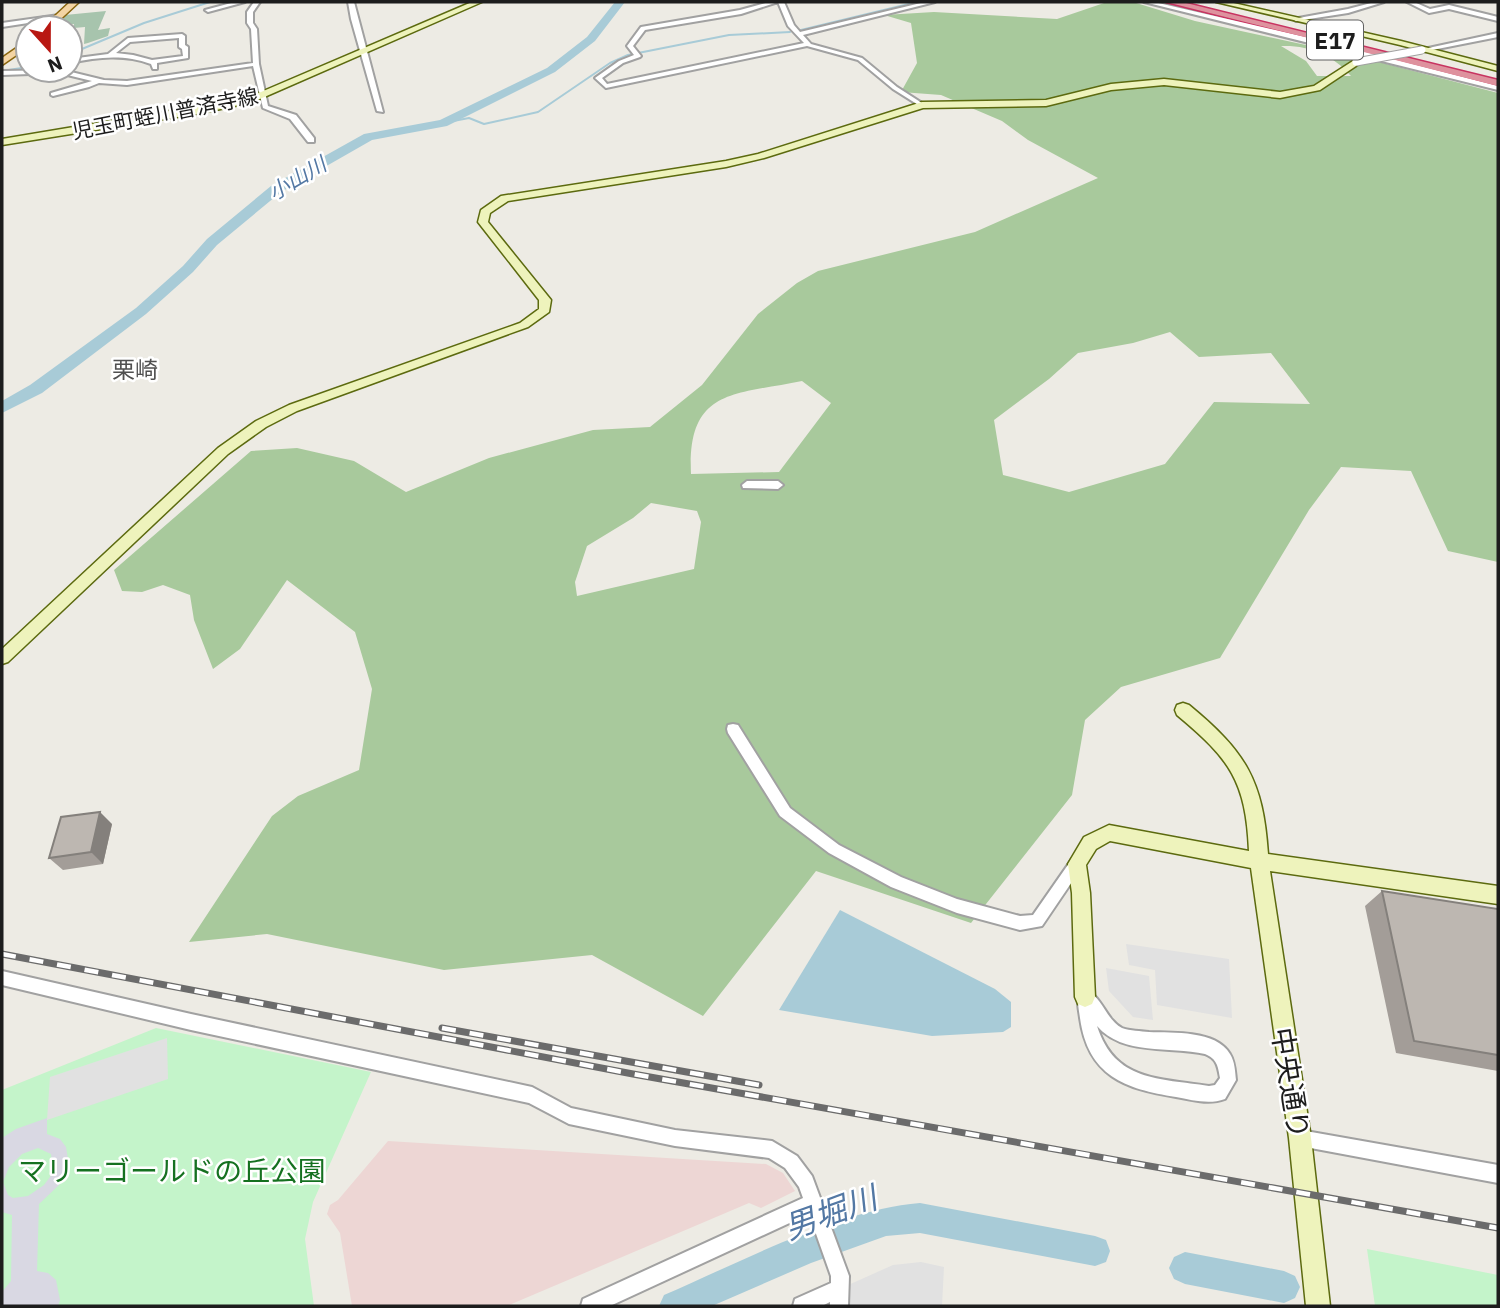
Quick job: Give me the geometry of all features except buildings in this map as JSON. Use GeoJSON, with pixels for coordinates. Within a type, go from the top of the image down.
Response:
{"type":"FeatureCollection","features":[{"type":"Feature","properties":{"kind":"highway","name":"E17"},"geometry":{"type":"LineString","coordinates":[[1171,2],[1498,85]]}},
{"type":"Feature","properties":{"kind":"highway","name":"E17"},"geometry":{"type":"LineString","coordinates":[[1193,2],[1349,37],[1498,76]]}},
{"type":"Feature","properties":{"kind":"main road"},"geometry":{"type":"LineString","coordinates":[[62,14],[75,2]]}},
{"type":"Feature","properties":{"kind":"street"},"geometry":{"type":"LineString","coordinates":[[208,10],[242,2]]}},
{"type":"Feature","properties":{"kind":"street"},"geometry":{"type":"LineString","coordinates":[[257,2],[250,12],[256,64],[265,107],[294,117],[311,139]]}},
{"type":"Feature","properties":{"kind":"street"},"geometry":{"type":"LineString","coordinates":[[351,2],[381,111]]}},
{"type":"Feature","properties":{"kind":"street","name":"児玉町蛭川普済寺線"},"geometry":{"type":"LineString","coordinates":[[2,142],[202,110],[264,95],[478,2]]}},
{"type":"Feature","properties":{"kind":"street"},"geometry":{"type":"LineString","coordinates":[[775,2],[741,12],[643,28],[630,46],[636,53],[598,78],[606,86],[808,44],[860,59],[895,88],[922,105]]}},
{"type":"Feature","properties":{"kind":"street"},"geometry":{"type":"LineString","coordinates":[[781,2],[791,26],[808,44]]}},
{"type":"Feature","properties":{"kind":"street"},"geometry":{"type":"LineString","coordinates":[[798,33],[932,2]]}},
{"type":"Feature","properties":{"kind":"street"},"geometry":{"type":"LineString","coordinates":[[1147,2],[1498,85]]}},
{"type":"Feature","properties":{"kind":"street"},"geometry":{"type":"LineString","coordinates":[[1220,2],[1498,69]]}},
{"type":"Feature","properties":{"kind":"street"},"geometry":{"type":"LineString","coordinates":[[1296,19],[1381,2]]}},
{"type":"Feature","properties":{"kind":"street"},"geometry":{"type":"LineString","coordinates":[[1410,2],[1429,11],[1449,8],[1498,19]]}},
{"type":"Feature","properties":{"kind":"street"},"geometry":{"type":"LineString","coordinates":[[1462,11],[1474,2]]}},
{"type":"Feature","properties":{"kind":"street"},"geometry":{"type":"LineString","coordinates":[[2,658],[223,451],[261,424],[312,400],[524,326],[538,318],[545,310],[545,300],[484,226],[482,218],[489,207],[505,198],[750,159],[922,105],[1046,103],[1111,87],[1164,82],[1280,95],[1317,88],[1356,62],[1498,34]]}},
{"type":"Feature","properties":{"kind":"street"},"geometry":{"type":"LineString","coordinates":[[84,59],[136,55],[152,62],[186,57],[181,36],[128,40],[110,55]]}},
{"type":"Feature","properties":{"kind":"street"},"geometry":{"type":"LineString","coordinates":[[1486,38],[1498,43]]}},
{"type":"Feature","properties":{"kind":"street"},"geometry":{"type":"LineString","coordinates":[[152,62],[156,79]]}},
{"type":"Feature","properties":{"kind":"street"},"geometry":{"type":"LineString","coordinates":[[84,77],[118,83],[256,64]]}},
{"type":"Feature","properties":{"kind":"street"},"geometry":{"type":"LineString","coordinates":[[53,94],[87,86],[99,80]]}},
{"type":"Feature","properties":{"kind":"street"},"geometry":{"type":"LineString","coordinates":[[747,485],[778,485]]}},
{"type":"Feature","properties":{"kind":"street","name":"中央通り"},"geometry":{"type":"LineString","coordinates":[[1183,710],[1233,754],[1245,776],[1257,817],[1259,861],[1300,1138],[1318,1306]]}},
{"type":"Feature","properties":{"kind":"street"},"geometry":{"type":"LineString","coordinates":[[733,729],[785,812],[834,849],[896,882],[957,906],[1020,923],[1037,921],[1090,843],[1109,833],[1259,861],[1498,895]]}},
{"type":"Feature","properties":{"kind":"street"},"geometry":{"type":"LineString","coordinates":[[1077,864],[1081,892],[1085,997],[1090,1038],[1100,1057],[1131,1081],[1209,1094],[1219,1093],[1228,1080],[1225,1059],[1217,1049],[1190,1043],[1153,1041],[1116,1033],[1085,997]]}},
{"type":"Feature","properties":{"kind":"street"},"geometry":{"type":"LineString","coordinates":[[2,978],[281,1042],[532,1095],[569,1116],[675,1138],[772,1150],[791,1162],[806,1182],[839,1288],[802,1306]]}},
{"type":"Feature","properties":{"kind":"street"},"geometry":{"type":"LineString","coordinates":[[1300,1138],[1498,1174]]}},
{"type":"Feature","properties":{"kind":"street"},"geometry":{"type":"LineString","coordinates":[[590,1306],[813,1203]]}},
{"type":"Feature","properties":{"kind":"shaded area"},"geometry":{"type":"Polygon","coordinates":[[[1126,944],[1229,959],[1232,1018],[1157,1005],[1155,970],[1129,965],[1126,944]]]}},
{"type":"Feature","properties":{"kind":"shaded area"},"geometry":{"type":"Polygon","coordinates":[[[1106,968],[1149,976],[1153,1020],[1133,1017],[1109,991],[1106,968]]]}},
{"type":"Feature","properties":{"kind":"shaded area"},"geometry":{"type":"Polygon","coordinates":[[[167,1038],[168,1079],[47,1120],[50,1077],[167,1038]]]}},
{"type":"Feature","properties":{"kind":"shaded area"},"geometry":{"type":"Polygon","coordinates":[[[47,1118],[47,1134],[60,1139],[66,1147],[68,1159],[59,1185],[39,1204],[37,1271],[48,1273],[56,1280],[60,1300],[58,1306],[2,1306],[2,1292],[11,1281],[12,1215],[2,1212],[2,1138],[16,1129],[47,1118]],[[38,1148],[22,1154],[9,1167],[3,1182],[8,1195],[13,1198],[28,1196],[44,1185],[53,1168],[51,1154],[38,1148]]]}},
{"type":"Feature","properties":{"kind":"shaded area"},"geometry":{"type":"Polygon","coordinates":[[[388,1141],[766,1164],[783,1173],[795,1191],[761,1208],[749,1203],[507,1306],[352,1306],[340,1233],[327,1214],[330,1205],[338,1200],[388,1141]]]}},
{"type":"Feature","properties":{"kind":"shaded area"},"geometry":{"type":"Polygon","coordinates":[[[921,1262],[944,1267],[942,1306],[847,1306],[846,1286],[893,1265],[921,1262]]]}},
{"type":"Feature","properties":{"kind":"green space"},"geometry":{"type":"Polygon","coordinates":[[[1107,2],[1133,2],[1195,21],[1352,55],[1498,93],[1498,562],[1448,551],[1411,471],[1341,467],[1309,510],[1220,658],[1121,687],[1085,720],[1072,795],[971,923],[816,871],[703,1016],[592,955],[444,970],[267,934],[189,942],[272,816],[298,796],[359,770],[372,689],[355,632],[287,580],[240,649],[213,669],[194,620],[190,595],[163,585],[142,592],[122,591],[114,570],[251,451],[297,448],[354,461],[406,492],[489,458],[593,430],[650,427],[702,385],[758,314],[797,283],[818,271],[975,232],[1098,178],[1028,140],[1002,121],[941,95],[901,92],[917,63],[911,23],[884,15],[934,12],[1057,19],[1107,2]],[[1281,46],[1306,61],[1317,76],[1351,76],[1337,62],[1320,53],[1302,47],[1281,46]],[[1170,332],[1133,343],[1078,353],[1049,379],[994,420],[1003,475],[1069,492],[1165,464],[1214,402],[1310,404],[1271,353],[1199,357],[1170,332]],[[802,381],[756,389],[720,400],[707,410],[697,425],[692,446],[691,474],[779,472],[831,403],[802,381]],[[651,503],[633,518],[587,546],[575,582],[577,596],[694,569],[701,522],[697,511],[651,503]]]}},
{"type":"Feature","properties":{"kind":"green space"},"geometry":{"type":"Polygon","coordinates":[[[106,11],[98,30],[110,28],[108,36],[84,44],[84,14],[75,14],[106,11]]]}},
{"type":"Feature","properties":{"kind":"green space","name":"マリーゴールドの丘公園"},"geometry":{"type":"Polygon","coordinates":[[[156,1028],[371,1072],[313,1202],[305,1239],[314,1306],[2,1306],[2,1090],[156,1028]]]}},
{"type":"Feature","properties":{"kind":"green space"},"geometry":{"type":"Polygon","coordinates":[[[1367,1249],[1498,1275],[1498,1306],[1375,1306],[1367,1249]]]}},
{"type":"Feature","properties":{"kind":"water"},"geometry":{"type":"Polygon","coordinates":[[[840,910],[995,989],[1011,1002],[1011,1027],[1003,1032],[932,1036],[779,1010],[840,910]]]}},
{"type":"Feature","properties":{"kind":"waterway"},"geometry":{"type":"LineString","coordinates":[[84,48],[144,23],[210,2]]}},
{"type":"Feature","properties":{"kind":"waterway","name":"小山川"},"geometry":{"type":"LineString","coordinates":[[2,408],[36,389],[141,311],[188,269],[212,242],[276,189],[368,137],[443,123],[551,70],[591,39],[620,2]]}},
{"type":"Feature","properties":{"kind":"waterway"},"geometry":{"type":"LineString","coordinates":[[801,30],[917,2]]}},
{"type":"Feature","properties":{"kind":"waterway"},"geometry":{"type":"LineString","coordinates":[[443,123],[469,118],[484,124],[538,112],[610,63],[628,55],[729,35],[790,32]]}},
{"type":"Feature","properties":{"kind":"waterway"},"geometry":{"type":"LineString","coordinates":[[2,71],[14,69]]}},
{"type":"Feature","properties":{"kind":"waterway","name":"男堀川"},"geometry":{"type":"LineString","coordinates":[[675,1306],[808,1249],[886,1221],[920,1218],[1095,1251]]}},
{"type":"Feature","properties":{"kind":"waterway","name":"男堀川"},"geometry":{"type":"LineString","coordinates":[[1185,1268],[1284,1287]]}},
{"type":"Feature","properties":{"kind":"railway"},"geometry":{"type":"LineString","coordinates":[[2,954],[633,1074],[1498,1228]]}},
{"type":"Feature","properties":{"kind":"railway"},"geometry":{"type":"LineString","coordinates":[[442,1028],[759,1085]]}},
{"type":"Feature","properties":{"kind":"district","name":"栗崎"},"geometry":{"type":"Point","coordinates":[135,369]}}]}
